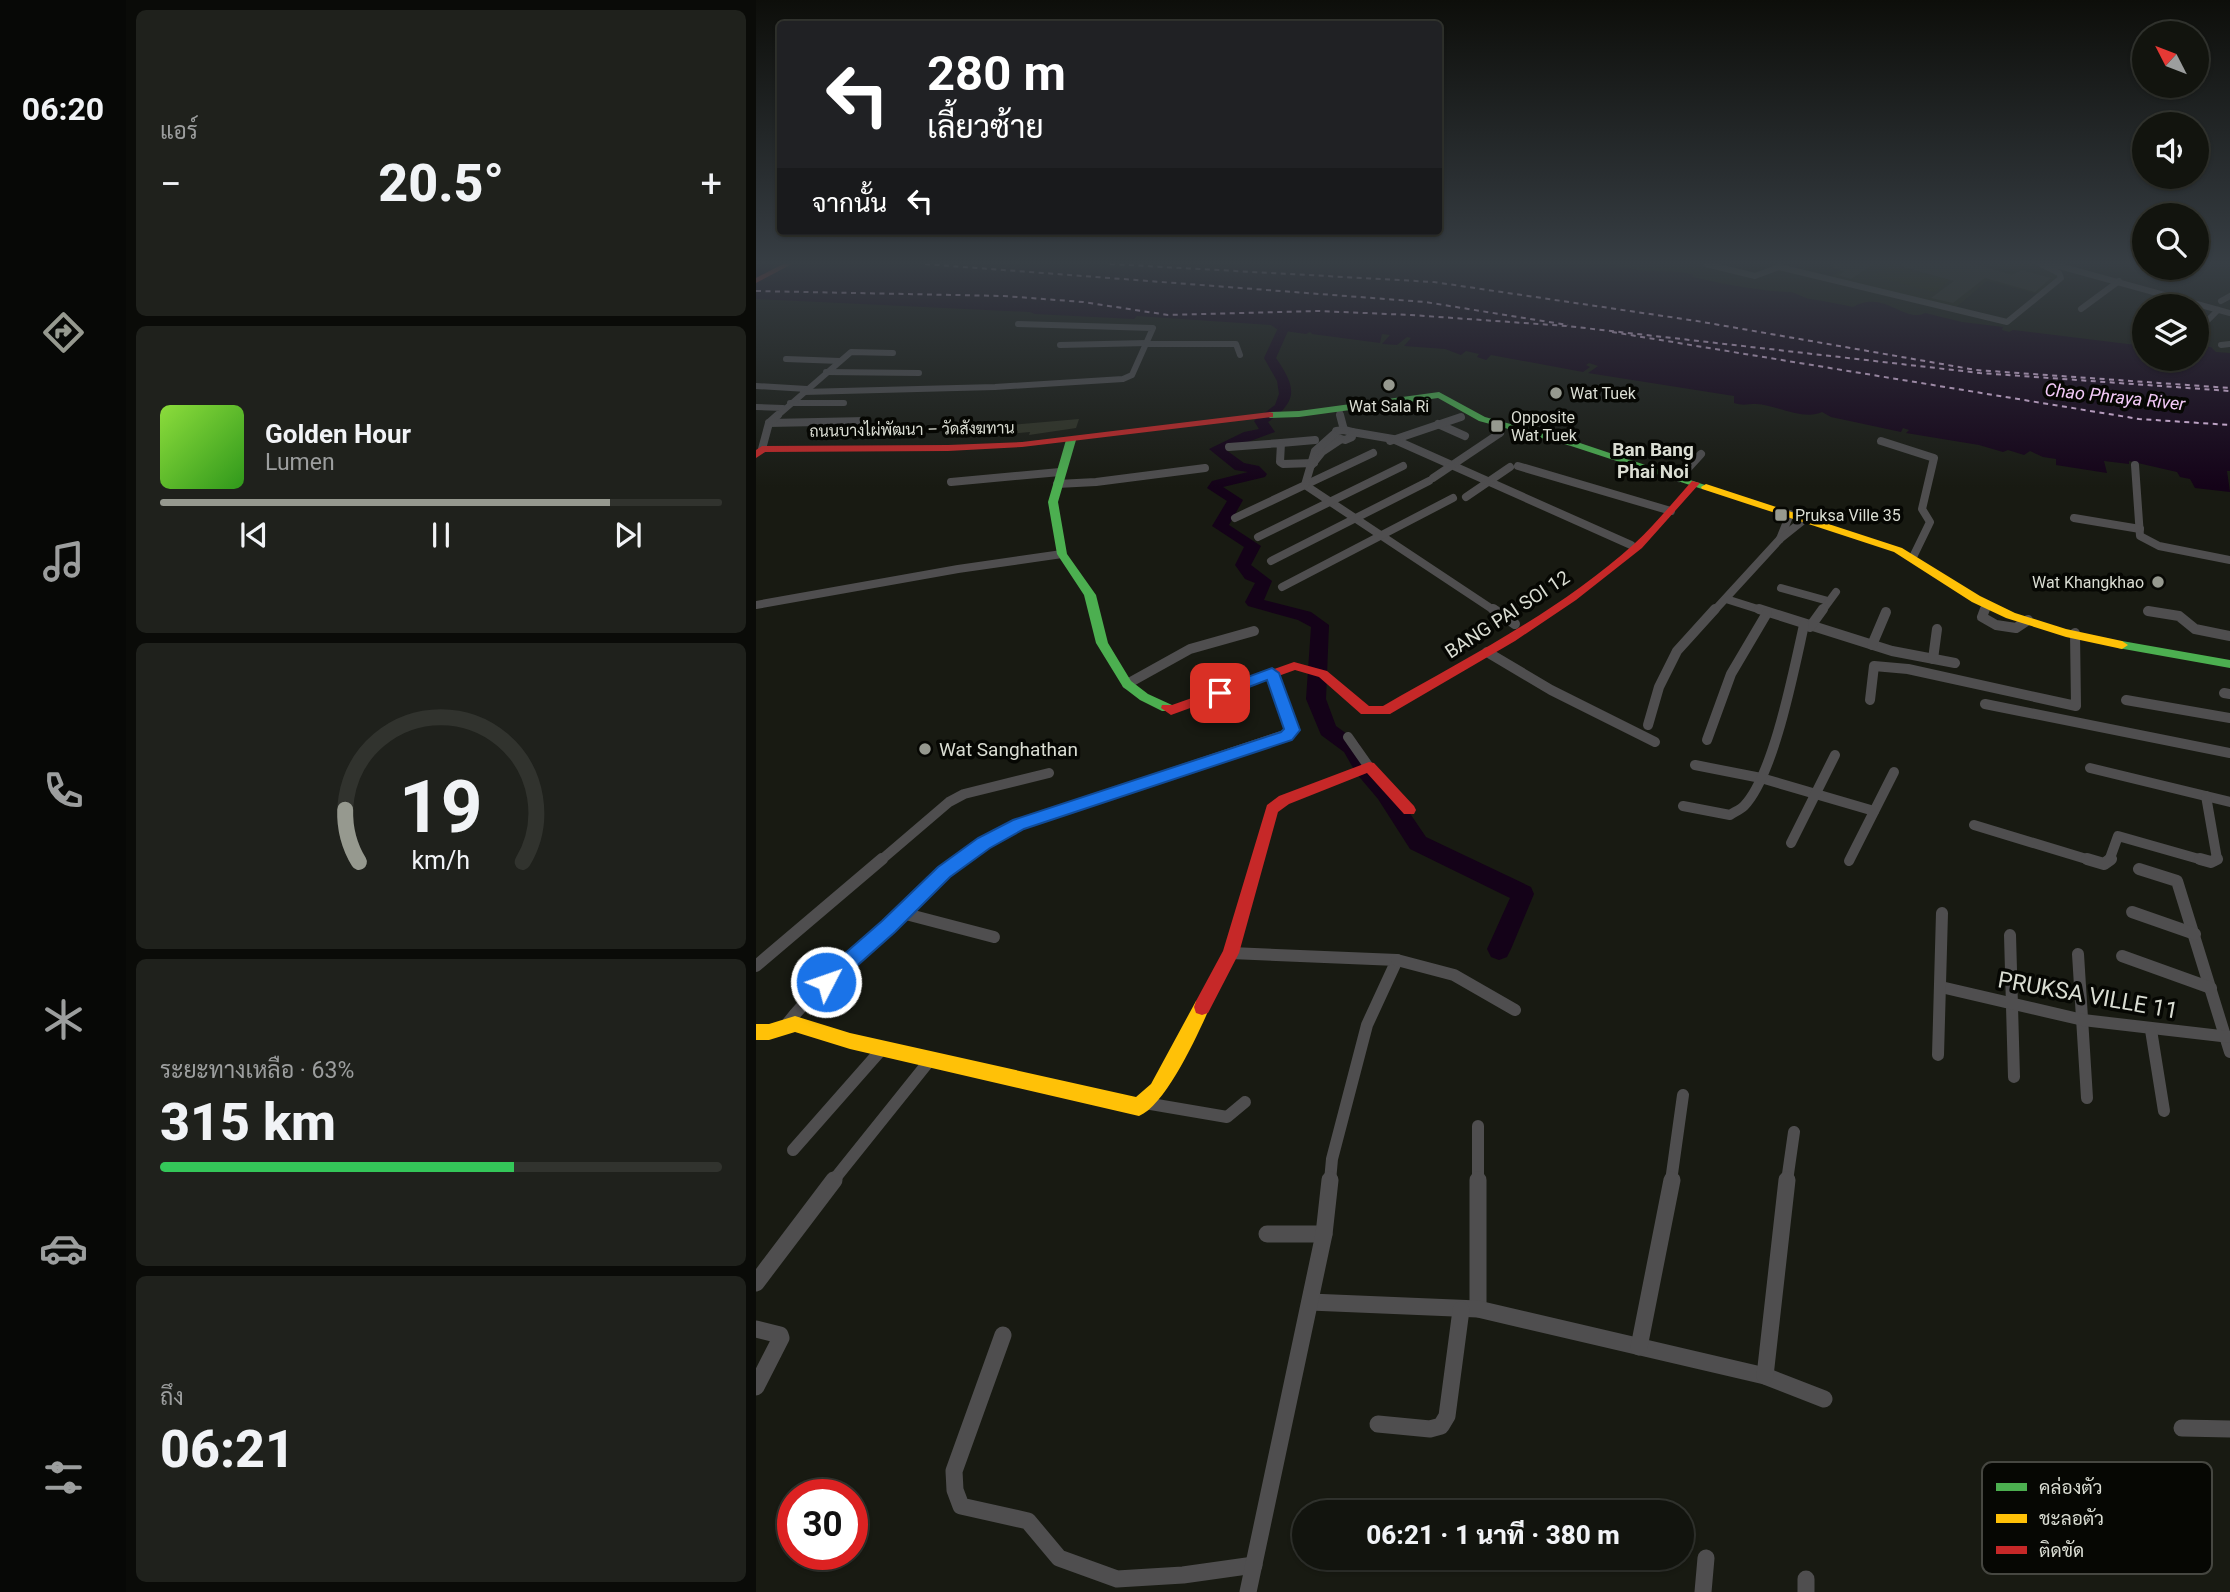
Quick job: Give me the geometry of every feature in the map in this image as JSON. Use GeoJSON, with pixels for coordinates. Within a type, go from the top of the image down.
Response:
{"type":"FeatureCollection","features":[{"type":"Feature","properties":{"kind":"street"},"geometry":{"type":"LineString","coordinates":[[1071,345],[1075,338]]}},
{"type":"Feature","properties":{"kind":"street"},"geometry":{"type":"LineString","coordinates":[[1107,344],[1110,338]]}},
{"type":"Feature","properties":{"kind":"street"},"geometry":{"type":"LineString","coordinates":[[756,386],[805,390],[995,387],[1123,379],[1132,375],[1149,338]]}},
{"type":"Feature","properties":{"kind":"street"},"geometry":{"type":"LineString","coordinates":[[1060,345],[1237,344],[1240,355]]}},
{"type":"Feature","properties":{"kind":"street"},"geometry":{"type":"LineString","coordinates":[[2221,345],[2230,344]]}},
{"type":"Feature","properties":{"kind":"street"},"geometry":{"type":"LineString","coordinates":[[834,351],[893,353]]}},
{"type":"Feature","properties":{"kind":"street"},"geometry":{"type":"LineString","coordinates":[[759,452],[769,423],[783,408],[851,352]]}},
{"type":"Feature","properties":{"kind":"street"},"geometry":{"type":"LineString","coordinates":[[786,359],[840,361]]}},
{"type":"Feature","properties":{"kind":"street"},"geometry":{"type":"LineString","coordinates":[[826,372],[919,373]]}},
{"type":"Feature","properties":{"kind":"street","name":"ถนนบางไผ่พัฒนา – วัดสังฆทาน"},"geometry":{"type":"LineString","coordinates":[[759,452],[935,448],[1071,439],[1212,418],[1276,416],[1442,395],[1482,419],[1564,441],[1913,557],[1955,587],[1987,605],[2028,620],[2075,633],[2230,664]]}},
{"type":"Feature","properties":{"kind":"street"},"geometry":{"type":"LineString","coordinates":[[790,403],[844,403]]}},
{"type":"Feature","properties":{"kind":"street"},"geometry":{"type":"LineString","coordinates":[[756,407],[783,408]]}},
{"type":"Feature","properties":{"kind":"street"},"geometry":{"type":"LineString","coordinates":[[1339,409],[1349,433]]}},
{"type":"Feature","properties":{"kind":"street"},"geometry":{"type":"LineString","coordinates":[[1393,441],[1461,417]]}},
{"type":"Feature","properties":{"kind":"street"},"geometry":{"type":"LineString","coordinates":[[769,423],[866,421]]}},
{"type":"Feature","properties":{"kind":"street"},"geometry":{"type":"LineString","coordinates":[[1438,424],[1465,436]]}},
{"type":"Feature","properties":{"kind":"street"},"geometry":{"type":"LineString","coordinates":[[1305,485],[1310,465],[1337,438],[1349,433],[1393,441],[1631,545]]}},
{"type":"Feature","properties":{"kind":"street"},"geometry":{"type":"LineString","coordinates":[[1270,561],[1431,480],[1500,433]]}},
{"type":"Feature","properties":{"kind":"street"},"geometry":{"type":"LineString","coordinates":[[787,1024],[805,1000],[944,872],[984,843],[1019,824],[1287,736],[1292,727],[1272,673],[1171,710],[1143,697],[1127,684],[1102,643],[1090,595],[1062,554],[1053,508],[1071,439]]}},
{"type":"Feature","properties":{"kind":"street"},"geometry":{"type":"LineString","coordinates":[[1229,447],[1315,440]]}},
{"type":"Feature","properties":{"kind":"street"},"geometry":{"type":"LineString","coordinates":[[1881,441],[1934,458],[1922,509],[1930,522],[1913,557]]}},
{"type":"Feature","properties":{"kind":"street"},"geometry":{"type":"LineString","coordinates":[[1281,443],[1281,463],[1310,465]]}},
{"type":"Feature","properties":{"kind":"street"},"geometry":{"type":"LineString","coordinates":[[1258,537],[1401,463],[1416,450]]}},
{"type":"Feature","properties":{"kind":"street"},"geometry":{"type":"LineString","coordinates":[[1234,518],[1373,453]]}},
{"type":"Feature","properties":{"kind":"street"},"geometry":{"type":"LineString","coordinates":[[1679,478],[1701,454]]}},
{"type":"Feature","properties":{"kind":"street"},"geometry":{"type":"LineString","coordinates":[[2135,465],[2140,536],[2154,544],[2230,560]]}},
{"type":"Feature","properties":{"kind":"street"},"geometry":{"type":"LineString","coordinates":[[1466,497],[1514,466],[1671,511]]}},
{"type":"Feature","properties":{"kind":"street"},"geometry":{"type":"LineString","coordinates":[[951,482],[1059,478],[1096,482],[1205,468]]}},
{"type":"Feature","properties":{"kind":"street","name":"BANG PAI SOI 12"},"geometry":{"type":"LineString","coordinates":[[1272,673],[1301,666],[1324,674],[1366,711],[1379,713],[1402,703],[1533,624],[1627,556],[1695,483]]}},
{"type":"Feature","properties":{"kind":"street"},"geometry":{"type":"LineString","coordinates":[[1305,485],[1515,624]]}},
{"type":"Feature","properties":{"kind":"street"},"geometry":{"type":"LineString","coordinates":[[1282,587],[1453,498]]}},
{"type":"Feature","properties":{"kind":"street"},"geometry":{"type":"LineString","coordinates":[[1780,539],[1790,514]]}},
{"type":"Feature","properties":{"kind":"street"},"geometry":{"type":"LineString","coordinates":[[2074,518],[2140,529]]}},
{"type":"Feature","properties":{"kind":"street"},"geometry":{"type":"LineString","coordinates":[[1648,725],[1667,666],[1691,634],[1780,539],[1805,519]]}},
{"type":"Feature","properties":{"kind":"street"},"geometry":{"type":"LineString","coordinates":[[756,605],[958,569],[1062,554]]}},
{"type":"Feature","properties":{"kind":"street"},"geometry":{"type":"LineString","coordinates":[[1781,588],[1828,601]]}},
{"type":"Feature","properties":{"kind":"street"},"geometry":{"type":"LineString","coordinates":[[1683,806],[1735,815],[1746,805],[1761,778],[1778,732],[1807,626],[1836,592]]}},
{"type":"Feature","properties":{"kind":"street"},"geometry":{"type":"LineString","coordinates":[[1726,599],[1872,645],[1955,663]]}},
{"type":"Feature","properties":{"kind":"street"},"geometry":{"type":"LineString","coordinates":[[2148,611],[2179,616],[2186,625],[2198,631],[2230,636]]}},
{"type":"Feature","properties":{"kind":"street"},"geometry":{"type":"LineString","coordinates":[[1872,645],[1886,612]]}},
{"type":"Feature","properties":{"kind":"street"},"geometry":{"type":"LineString","coordinates":[[1707,740],[1735,660],[1767,613]]}},
{"type":"Feature","properties":{"kind":"street"},"geometry":{"type":"LineString","coordinates":[[1933,659],[1937,629]]}},
{"type":"Feature","properties":{"kind":"street"},"geometry":{"type":"LineString","coordinates":[[1127,684],[1190,649],[1254,631]]}},
{"type":"Feature","properties":{"kind":"street"},"geometry":{"type":"LineString","coordinates":[[1870,700],[1874,666],[1908,669],[2076,706],[2075,633]]}},
{"type":"Feature","properties":{"kind":"street"},"geometry":{"type":"LineString","coordinates":[[1487,652],[1551,690],[1655,742]]}},
{"type":"Feature","properties":{"kind":"street"},"geometry":{"type":"LineString","coordinates":[[2126,700],[2230,718]]}},
{"type":"Feature","properties":{"kind":"street"},"geometry":{"type":"LineString","coordinates":[[1984,704],[2230,753]]}},
{"type":"Feature","properties":{"kind":"street"},"geometry":{"type":"LineString","coordinates":[[1348,737],[1363,770],[1409,810]]}},
{"type":"Feature","properties":{"kind":"street"},"geometry":{"type":"LineString","coordinates":[[1791,843],[1835,755]]}},
{"type":"Feature","properties":{"kind":"street"},"geometry":{"type":"LineString","coordinates":[[1695,765],[1761,778],[1874,811]]}},
{"type":"Feature","properties":{"kind":"street"},"geometry":{"type":"LineString","coordinates":[[2090,768],[2230,802]]}},
{"type":"Feature","properties":{"kind":"street"},"geometry":{"type":"LineString","coordinates":[[756,1032],[769,1032],[787,1024],[795,1024],[883,1049],[1139,1107],[1157,1090],[1231,953],[1272,809],[1284,800],[1363,770]]}},
{"type":"Feature","properties":{"kind":"street"},"geometry":{"type":"LineString","coordinates":[[1849,861],[1894,772]]}},
{"type":"Feature","properties":{"kind":"street"},"geometry":{"type":"LineString","coordinates":[[756,966],[950,802],[964,794],[1049,773]]}},
{"type":"Feature","properties":{"kind":"street"},"geometry":{"type":"LineString","coordinates":[[1974,825],[2104,864],[2111,859],[2118,836],[2211,862],[2217,859],[2206,796]]}},
{"type":"Feature","properties":{"kind":"street"},"geometry":{"type":"LineString","coordinates":[[2139,869],[2174,876],[2229,1037],[2230,1052]]}},
{"type":"Feature","properties":{"kind":"street"},"geometry":{"type":"LineString","coordinates":[[2132,912],[2195,934]]}},
{"type":"Feature","properties":{"kind":"street"},"geometry":{"type":"LineString","coordinates":[[902,913],[994,937]]}},
{"type":"Feature","properties":{"kind":"street"},"geometry":{"type":"LineString","coordinates":[[1938,1055],[1942,913]]}},
{"type":"Feature","properties":{"kind":"street"},"geometry":{"type":"LineString","coordinates":[[2010,935],[2014,1077]]}},
{"type":"Feature","properties":{"kind":"street"},"geometry":{"type":"LineString","coordinates":[[1231,953],[1397,960],[1454,975],[1515,1010]]}},
{"type":"Feature","properties":{"kind":"street"},"geometry":{"type":"LineString","coordinates":[[2078,954],[2087,1098]]}},
{"type":"Feature","properties":{"kind":"street"},"geometry":{"type":"LineString","coordinates":[[2122,957],[2211,988]]}},
{"type":"Feature","properties":{"kind":"street"},"geometry":{"type":"LineString","coordinates":[[1248,1592],[1324,1234],[1332,1159],[1367,1025],[1397,960]]}},
{"type":"Feature","properties":{"kind":"street","name":"PRUKSA VILLE 11"},"geometry":{"type":"LineString","coordinates":[[1941,987],[2083,1020],[2229,1037]]}},
{"type":"Feature","properties":{"kind":"street"},"geometry":{"type":"LineString","coordinates":[[2151,1030],[2164,1111]]}},
{"type":"Feature","properties":{"kind":"street"},"geometry":{"type":"LineString","coordinates":[[793,1150],[883,1049]]}},
{"type":"Feature","properties":{"kind":"street"},"geometry":{"type":"LineString","coordinates":[[756,1283],[803,1218],[930,1060]]}},
{"type":"Feature","properties":{"kind":"street"},"geometry":{"type":"LineString","coordinates":[[1639,1347],[1668,1206],[1683,1096]]}},
{"type":"Feature","properties":{"kind":"street"},"geometry":{"type":"LineString","coordinates":[[1145,1103],[1227,1117],[1245,1102]]}},
{"type":"Feature","properties":{"kind":"street"},"geometry":{"type":"LineString","coordinates":[[1378,1424],[1430,1429],[1441,1426],[1447,1416],[1469,1309],[1478,1126]]}},
{"type":"Feature","properties":{"kind":"street"},"geometry":{"type":"LineString","coordinates":[[1765,1377],[1783,1205],[1794,1132]]}},
{"type":"Feature","properties":{"kind":"street"},"geometry":{"type":"LineString","coordinates":[[1267,1234],[1324,1234]]}},
{"type":"Feature","properties":{"kind":"street"},"geometry":{"type":"LineString","coordinates":[[1310,1302],[1469,1309],[1765,1377],[1824,1399]]}},
{"type":"Feature","properties":{"kind":"street"},"geometry":{"type":"LineString","coordinates":[[756,1329],[780,1335],[781,1338],[756,1387]]}},
{"type":"Feature","properties":{"kind":"street"},"geometry":{"type":"LineString","coordinates":[[1003,1335],[954,1471],[955,1490],[961,1506],[1028,1521],[1059,1558],[1117,1579],[1183,1575],[1254,1564]]}},
{"type":"Feature","properties":{"kind":"street"},"geometry":{"type":"LineString","coordinates":[[2182,1428],[2230,1429]]}},
{"type":"Feature","properties":{"kind":"street"},"geometry":{"type":"LineString","coordinates":[[1703,1592],[1706,1558]]}},
{"type":"Feature","properties":{"kind":"water"},"geometry":{"type":"Polygon","coordinates":[[[1344,338],[1381,338],[1380,343],[1344,338]]]}},
{"type":"Feature","properties":{"kind":"water"},"geometry":{"type":"Polygon","coordinates":[[[1387,338],[1405,338],[1397,345],[1382,344],[1387,338]]]}},
{"type":"Feature","properties":{"kind":"water","name":"Chao Phraya River"},"geometry":{"type":"Polygon","coordinates":[[[1411,338],[2081,338],[2132,345],[2132,371],[2209,371],[2211,347],[2216,352],[2230,353],[2230,471],[2227,471],[2230,492],[2195,488],[2190,479],[2180,477],[2177,472],[2129,461],[2129,464],[2104,461],[2107,473],[2056,465],[2056,459],[2030,451],[2024,455],[2008,450],[2003,452],[1979,445],[1906,433],[1909,430],[1903,428],[1901,432],[1831,417],[1822,412],[1807,415],[1764,405],[1734,403],[1734,396],[1588,373],[1598,366],[1589,363],[1586,365],[1590,367],[1583,372],[1491,355],[1486,360],[1477,357],[1479,354],[1466,351],[1461,355],[1445,349],[1404,346],[1411,338]]]}},
{"type":"Feature","properties":{"kind":"building"},"geometry":{"type":"Polygon","coordinates":[[[1079,419],[1076,428],[1029,435],[1030,432],[1006,434],[1009,425],[1079,419]]]}},
{"type":"Feature","properties":{"kind":"waterway"},"geometry":{"type":"LineString","coordinates":[[1279,338],[1270,358],[1283,381],[1285,394],[1280,407],[1261,421],[1268,432],[1249,435],[1216,449],[1240,467],[1254,469],[1260,474],[1217,484],[1214,488],[1235,500],[1220,526],[1253,546],[1243,565],[1251,575],[1264,581],[1254,602],[1270,609],[1305,616],[1320,625],[1316,699],[1328,730],[1351,747],[1363,768],[1385,793],[1418,843],[1523,894],[1499,949]]}},
{"type":"Feature","properties":{"kind":"ferry route"},"geometry":{"type":"LineString","coordinates":[[1650,338],[2139,419],[2230,425]]}},
{"type":"Feature","properties":{"kind":"ferry route"},"geometry":{"type":"LineString","coordinates":[[1675,338],[1980,373],[2230,391]]}},
{"type":"Feature","properties":{"kind":"ferry route"},"geometry":{"type":"LineString","coordinates":[[1795,338],[1976,370],[2230,388]]}},
{"type":"Feature","properties":{"kind":"traffic: fast"},"geometry":{"type":"LineString","coordinates":[[1270,415],[1299,414],[1439,395],[1482,419],[1574,444],[1706,487]]}},
{"type":"Feature","properties":{"kind":"traffic: fast"},"geometry":{"type":"LineString","coordinates":[[1071,440],[1053,502],[1062,554],[1090,595],[1102,643],[1127,684],[1144,697],[1167,708]]}},
{"type":"Feature","properties":{"kind":"traffic: fast"},"geometry":{"type":"LineString","coordinates":[[2122,645],[2230,664]]}},
{"type":"Feature","properties":{"kind":"traffic: slow"},"geometry":{"type":"LineString","coordinates":[[1706,487],[1898,550],[1976,599],[2010,615],[2066,633],[2122,645]]}},
{"type":"Feature","properties":{"kind":"traffic: slow"},"geometry":{"type":"LineString","coordinates":[[756,1032],[769,1032],[795,1024],[850,1041],[1139,1107],[1157,1090],[1202,1007]]}},
{"type":"Feature","properties":{"kind":"traffic: jam"},"geometry":{"type":"LineString","coordinates":[[756,455],[762,449],[948,448],[1022,444],[1270,415]]}},
{"type":"Feature","properties":{"kind":"traffic: jam"},"geometry":{"type":"LineString","coordinates":[[1167,708],[1171,710],[1294,666],[1323,674],[1366,711],[1385,711],[1511,638],[1601,577],[1647,537],[1695,483]]}},
{"type":"Feature","properties":{"kind":"traffic: jam"},"geometry":{"type":"LineString","coordinates":[[1202,1007],[1231,953],[1272,809],[1284,800],[1369,767],[1409,810]]}},
{"type":"Feature","properties":{"kind":"place","name":"Wat Sala Ri"},"geometry":{"type":"Point","coordinates":[1389,385]}},
{"type":"Feature","properties":{"kind":"place","name":"Wat Tuek"},"geometry":{"type":"Point","coordinates":[1556,393]}},
{"type":"Feature","properties":{"kind":"place","name":"Opposite Wat Tuek"},"geometry":{"type":"Point","coordinates":[1497,426]}},
{"type":"Feature","properties":{"kind":"place","name":"Pruksa Ville 35"},"geometry":{"type":"Point","coordinates":[1781,515]}},
{"type":"Feature","properties":{"kind":"place","name":"Wat Khangkhao"},"geometry":{"type":"Point","coordinates":[2158,582]}},
{"type":"Feature","properties":{"kind":"place","name":"Wat Sanghathan"},"geometry":{"type":"Point","coordinates":[925,749]}},
{"type":"Feature","properties":{"kind":"district","name":"Ban Bang Phai Noi"},"geometry":{"type":"Point","coordinates":[1653,460]}},
{"type":"Feature","properties":{"kind":"route"},"geometry":{"type":"LineString","coordinates":[[826,982],[889,927],[944,872],[984,843],[1019,824],[1287,736],[1292,730],[1272,673],[1220,693]]}}]}
